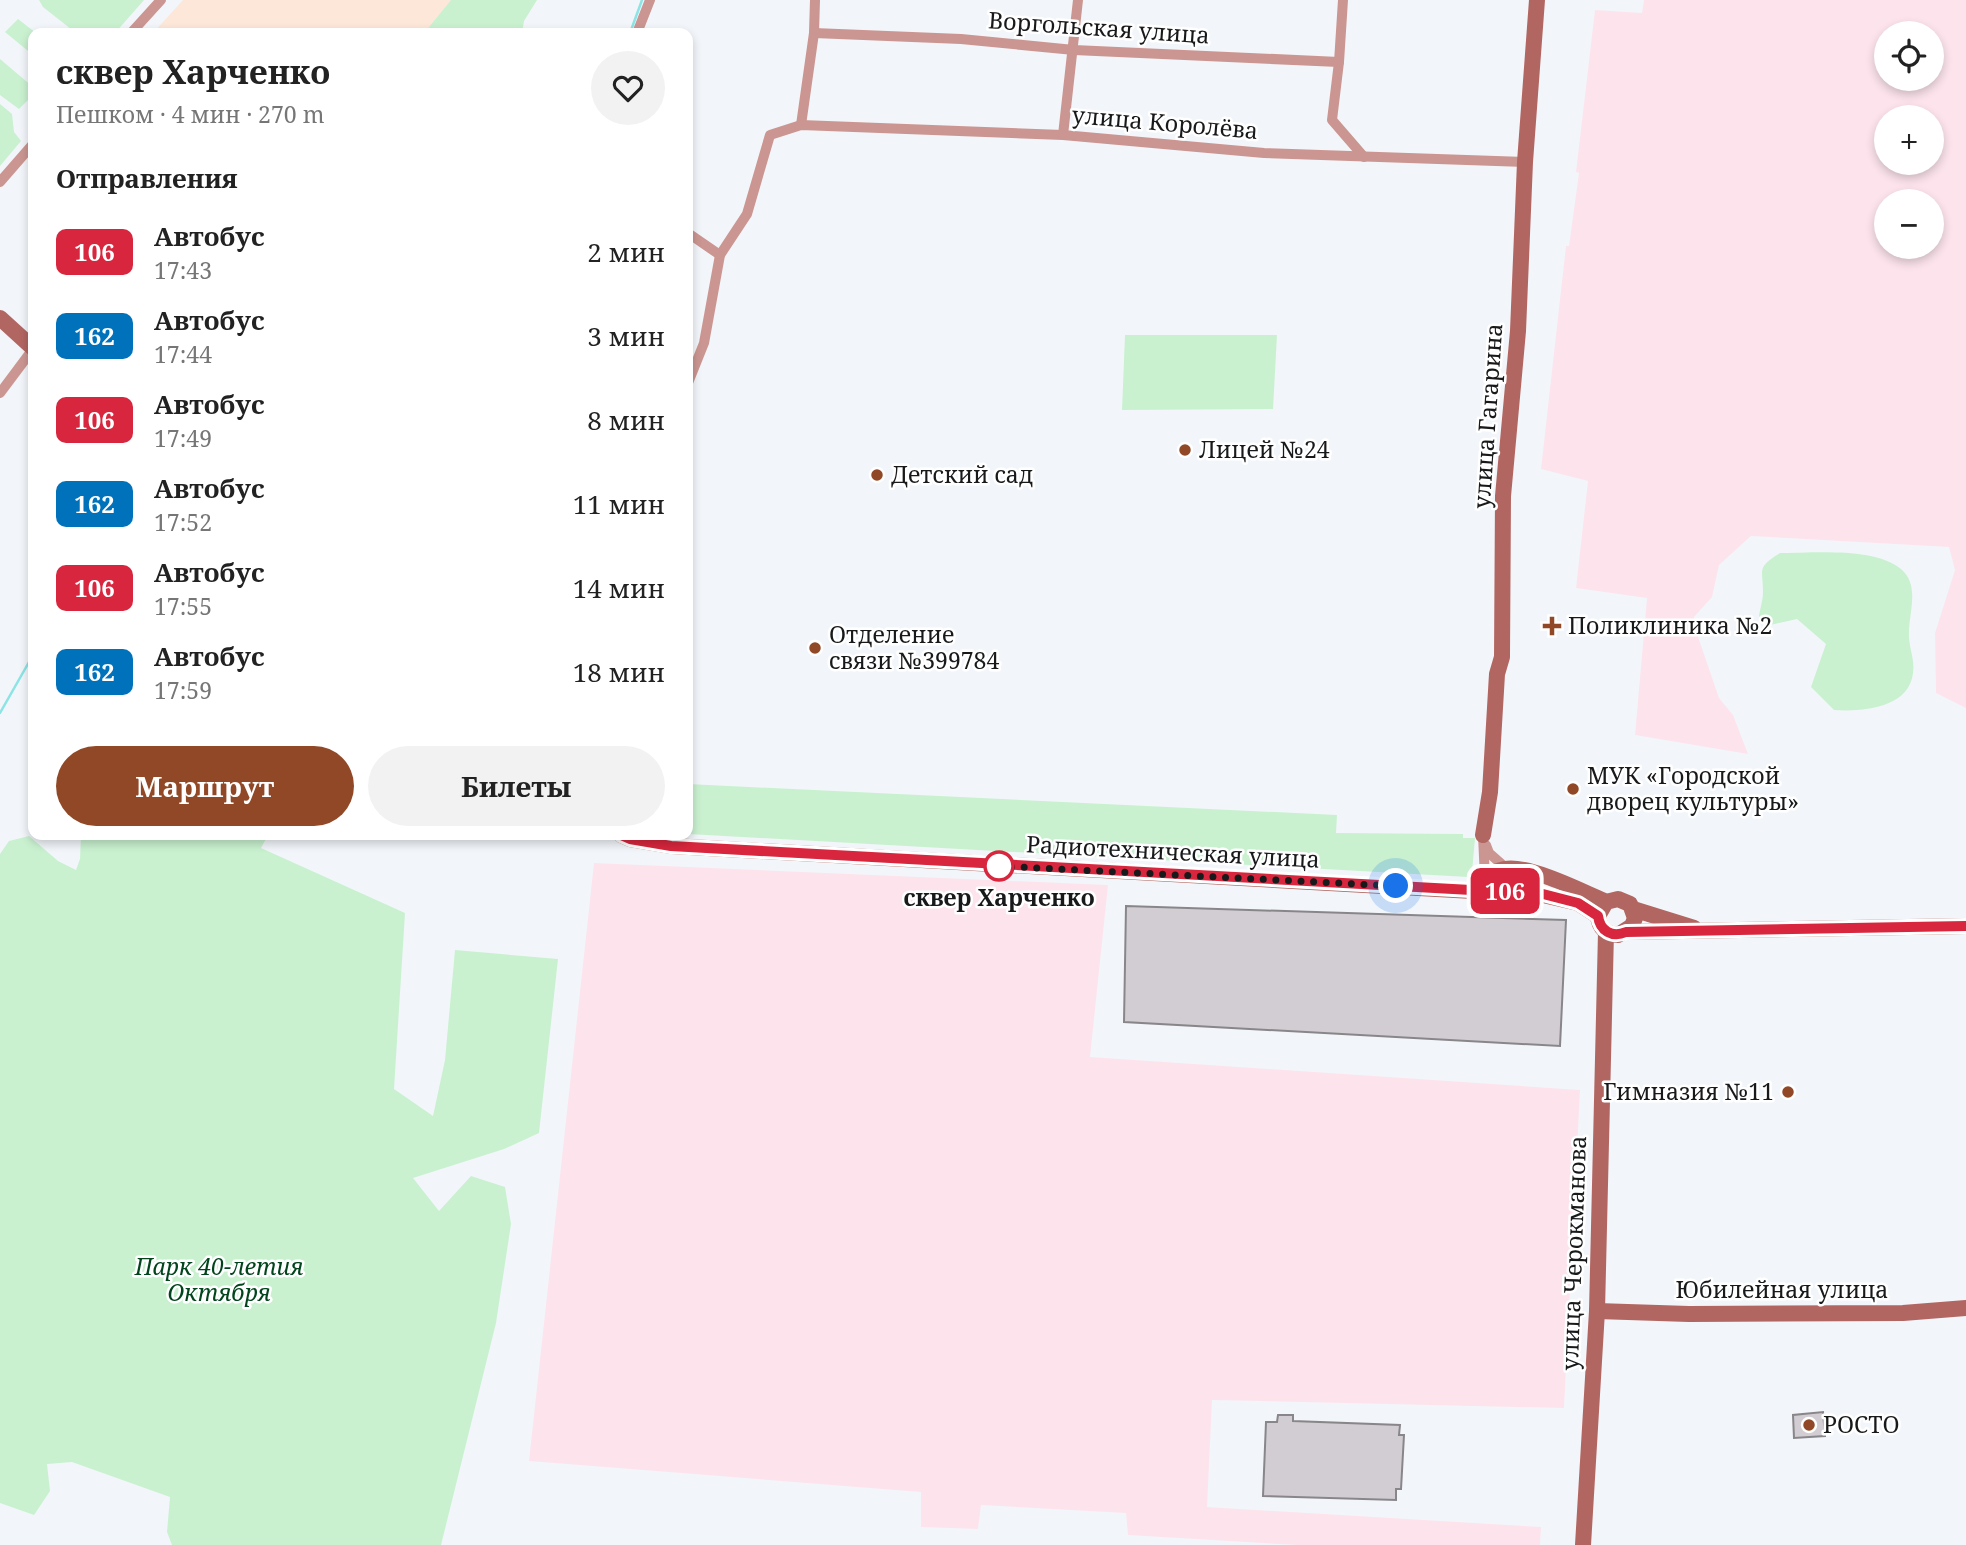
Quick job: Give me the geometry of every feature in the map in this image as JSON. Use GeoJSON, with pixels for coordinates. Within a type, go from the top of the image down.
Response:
{"type":"FeatureCollection","features":[{"type":"Feature","properties":{"kind":"street"},"geometry":{"type":"LineString","coordinates":[[136,28],[161,0]]}},
{"type":"Feature","properties":{"kind":"street"},"geometry":{"type":"LineString","coordinates":[[639,28],[650,0]]}},
{"type":"Feature","properties":{"kind":"street"},"geometry":{"type":"LineString","coordinates":[[693,370],[704,343],[720,255],[747,214],[770,135],[801,125],[814,33],[815,0]]}},
{"type":"Feature","properties":{"kind":"street"},"geometry":{"type":"LineString","coordinates":[[1063,135],[1078,0]]}},
{"type":"Feature","properties":{"kind":"street"},"geometry":{"type":"LineString","coordinates":[[1343,0],[1332,120],[1364,157]]}},
{"type":"Feature","properties":{"kind":"street","name":"улица Гагарина"},"geometry":{"type":"LineString","coordinates":[[1484,886],[1483,835],[1490,792],[1497,674],[1502,656],[1503,496],[1518,331],[1525,162],[1537,0]]}},
{"type":"Feature","properties":{"kind":"street","name":"Воргольская улица"},"geometry":{"type":"LineString","coordinates":[[814,33],[961,39],[1074,50],[1339,62]]}},
{"type":"Feature","properties":{"kind":"street","name":"улица Королёва"},"geometry":{"type":"LineString","coordinates":[[801,125],[1063,135],[1264,153],[1525,162]]}},
{"type":"Feature","properties":{"kind":"street"},"geometry":{"type":"LineString","coordinates":[[0,182],[28,150]]}},
{"type":"Feature","properties":{"kind":"street"},"geometry":{"type":"LineString","coordinates":[[693,236],[720,255]]}},
{"type":"Feature","properties":{"kind":"street"},"geometry":{"type":"LineString","coordinates":[[0,318],[28,344]]}},
{"type":"Feature","properties":{"kind":"street"},"geometry":{"type":"LineString","coordinates":[[0,393],[28,356]]}},
{"type":"Feature","properties":{"kind":"street"},"geometry":{"type":"LineString","coordinates":[[1483,835],[1489,853],[1506,868],[1534,878],[1536,887],[1527,893]]}},
{"type":"Feature","properties":{"kind":"street","name":"Радиотехническая улица"},"geometry":{"type":"LineString","coordinates":[[651,840],[1484,886],[1602,909],[1618,898],[1630,904],[1633,909],[1700,930]]}},
{"type":"Feature","properties":{"kind":"street"},"geometry":{"type":"LineString","coordinates":[[1484,886],[1506,868]]}},
{"type":"Feature","properties":{"kind":"street","name":"Радиотехническая улица"},"geometry":{"type":"LineString","coordinates":[[1506,868],[1555,880],[1602,909]]}},
{"type":"Feature","properties":{"kind":"street"},"geometry":{"type":"LineString","coordinates":[[1602,909],[1600,925],[1617,933],[1632,926],[1633,909]]}},
{"type":"Feature","properties":{"kind":"street","name":"Радиотехническая улица"},"geometry":{"type":"LineString","coordinates":[[1617,933],[1966,926]]}},
{"type":"Feature","properties":{"kind":"street","name":"улица Черокманова"},"geometry":{"type":"LineString","coordinates":[[1583,1545],[1597,1311],[1606,962],[1617,933]]}},
{"type":"Feature","properties":{"kind":"street","name":"Юбилейная улица"},"geometry":{"type":"LineString","coordinates":[[1597,1311],[1689,1314],[1890,1313],[1966,1307]]}},
{"type":"Feature","properties":{"kind":"shaded area"},"geometry":{"type":"Polygon","coordinates":[[[183,0],[451,0],[428,28],[158,28],[183,0]]]}},
{"type":"Feature","properties":{"kind":"shaded area"},"geometry":{"type":"Polygon","coordinates":[[[1644,0],[1966,0],[1966,708],[1936,693],[1935,633],[1955,570],[1949,547],[1751,536],[1719,565],[1712,597],[1694,617],[1694,625],[1719,698],[1733,715],[1748,754],[1635,735],[1647,598],[1576,588],[1588,481],[1541,469],[1566,246],[1569,246],[1579,173],[1576,172],[1595,10],[1642,13],[1644,0]]]}},
{"type":"Feature","properties":{"kind":"shaded area"},"geometry":{"type":"Polygon","coordinates":[[[594,863],[1108,885],[1090,1057],[1580,1090],[1564,1408],[1212,1400],[1207,1507],[1541,1527],[1540,1545],[1297,1545],[1128,1535],[1126,1513],[981,1505],[978,1529],[921,1527],[921,1492],[529,1461],[594,863]]]}},
{"type":"Feature","properties":{"kind":"green space"},"geometry":{"type":"Polygon","coordinates":[[[39,0],[144,0],[119,28],[70,28],[43,7],[39,0]]]}},
{"type":"Feature","properties":{"kind":"green space"},"geometry":{"type":"Polygon","coordinates":[[[451,0],[537,0],[524,21],[523,28],[428,28],[451,0]]]}},
{"type":"Feature","properties":{"kind":"green space"},"geometry":{"type":"Polygon","coordinates":[[[18,19],[30,28],[28,51],[5,32],[18,19]]]}},
{"type":"Feature","properties":{"kind":"green space"},"geometry":{"type":"Polygon","coordinates":[[[0,59],[28,83],[28,100],[19,109],[0,95],[0,59]]]}},
{"type":"Feature","properties":{"kind":"green space"},"geometry":{"type":"Polygon","coordinates":[[[0,104],[12,114],[14,132],[21,141],[0,166],[0,104]]]}},
{"type":"Feature","properties":{"kind":"green space"},"geometry":{"type":"Polygon","coordinates":[[[1125,335],[1277,335],[1273,409],[1122,410],[1125,335]]]}},
{"type":"Feature","properties":{"kind":"green space"},"geometry":{"type":"Polygon","coordinates":[[[1780,553],[1860,554],[1890,562],[1901,569],[1911,584],[1912,592],[1909,636],[1913,673],[1910,685],[1903,694],[1894,701],[1871,708],[1834,710],[1811,687],[1826,644],[1797,619],[1766,626],[1759,616],[1763,595],[1762,570],[1767,562],[1780,553]]]}},
{"type":"Feature","properties":{"kind":"green space","name":"сквер Харченко"},"geometry":{"type":"Polygon","coordinates":[[[693,784],[1337,815],[1336,833],[1463,834],[1463,838],[1475,838],[1472,872],[1468,877],[693,834],[693,784]]]}},
{"type":"Feature","properties":{"kind":"green space","name":"Парк 40-летия Октября"},"geometry":{"type":"Polygon","coordinates":[[[28,836],[28,840],[34,840],[58,861],[76,870],[80,859],[81,840],[265,840],[261,848],[405,913],[394,1089],[433,1116],[445,1060],[455,950],[558,959],[539,1133],[504,1149],[413,1178],[439,1211],[471,1176],[505,1187],[511,1224],[496,1323],[441,1545],[172,1545],[167,1532],[170,1497],[72,1462],[47,1464],[50,1491],[34,1515],[0,1503],[0,854],[9,841],[28,836]]]}},
{"type":"Feature","properties":{"kind":"building"},"geometry":{"type":"Polygon","coordinates":[[[1126,906],[1566,920],[1560,1046],[1124,1022],[1126,906]]]}},
{"type":"Feature","properties":{"kind":"building","name":"РОСТО"},"geometry":{"type":"Polygon","coordinates":[[[1823,1412],[1825,1436],[1794,1438],[1793,1415],[1823,1412]]]}},
{"type":"Feature","properties":{"kind":"building"},"geometry":{"type":"Polygon","coordinates":[[[1278,1415],[1293,1415],[1293,1421],[1400,1425],[1399,1435],[1404,1435],[1401,1489],[1396,1489],[1396,1500],[1263,1496],[1266,1422],[1277,1422],[1278,1415]]]}},
{"type":"Feature","properties":{"kind":"waterway"},"geometry":{"type":"LineString","coordinates":[[632,28],[642,0]]}},
{"type":"Feature","properties":{"kind":"waterway"},"geometry":{"type":"LineString","coordinates":[[0,713],[28,664]]}},
{"type":"Feature","properties":{"kind":"bus line","name":"106"},"geometry":{"type":"LineString","coordinates":[[636,840],[671,846],[1023,867],[1543,894],[1578,903],[1598,916],[1600,925],[1606,932],[1618,935],[1626,932],[1700,930],[1718,932],[1966,926]]}},
{"type":"Feature","properties":{"kind":"place","name":"Лицей №24"},"geometry":{"type":"Point","coordinates":[1185,450]}},
{"type":"Feature","properties":{"kind":"place","name":"Детский сад"},"geometry":{"type":"Point","coordinates":[877,475]}},
{"type":"Feature","properties":{"kind":"place","name":"Поликлиника №2"},"geometry":{"type":"Point","coordinates":[1552,626]}},
{"type":"Feature","properties":{"kind":"place","name":"Отделение связи №399784"},"geometry":{"type":"Point","coordinates":[815,648]}},
{"type":"Feature","properties":{"kind":"place","name":"МУК «Городской дворец культуры»"},"geometry":{"type":"Point","coordinates":[1573,789]}},
{"type":"Feature","properties":{"kind":"place","name":"сквер Харченко"},"geometry":{"type":"Point","coordinates":[999,866]}},
{"type":"Feature","properties":{"kind":"place","name":"Гимназия №11"},"geometry":{"type":"Point","coordinates":[1788,1092]}},
{"type":"Feature","properties":{"kind":"place","name":"РОСТО"},"geometry":{"type":"Point","coordinates":[1809,1425]}},
{"type":"Feature","properties":{"kind":"route"},"geometry":{"type":"LineString","coordinates":[[999,866],[1396,886]]}}]}
